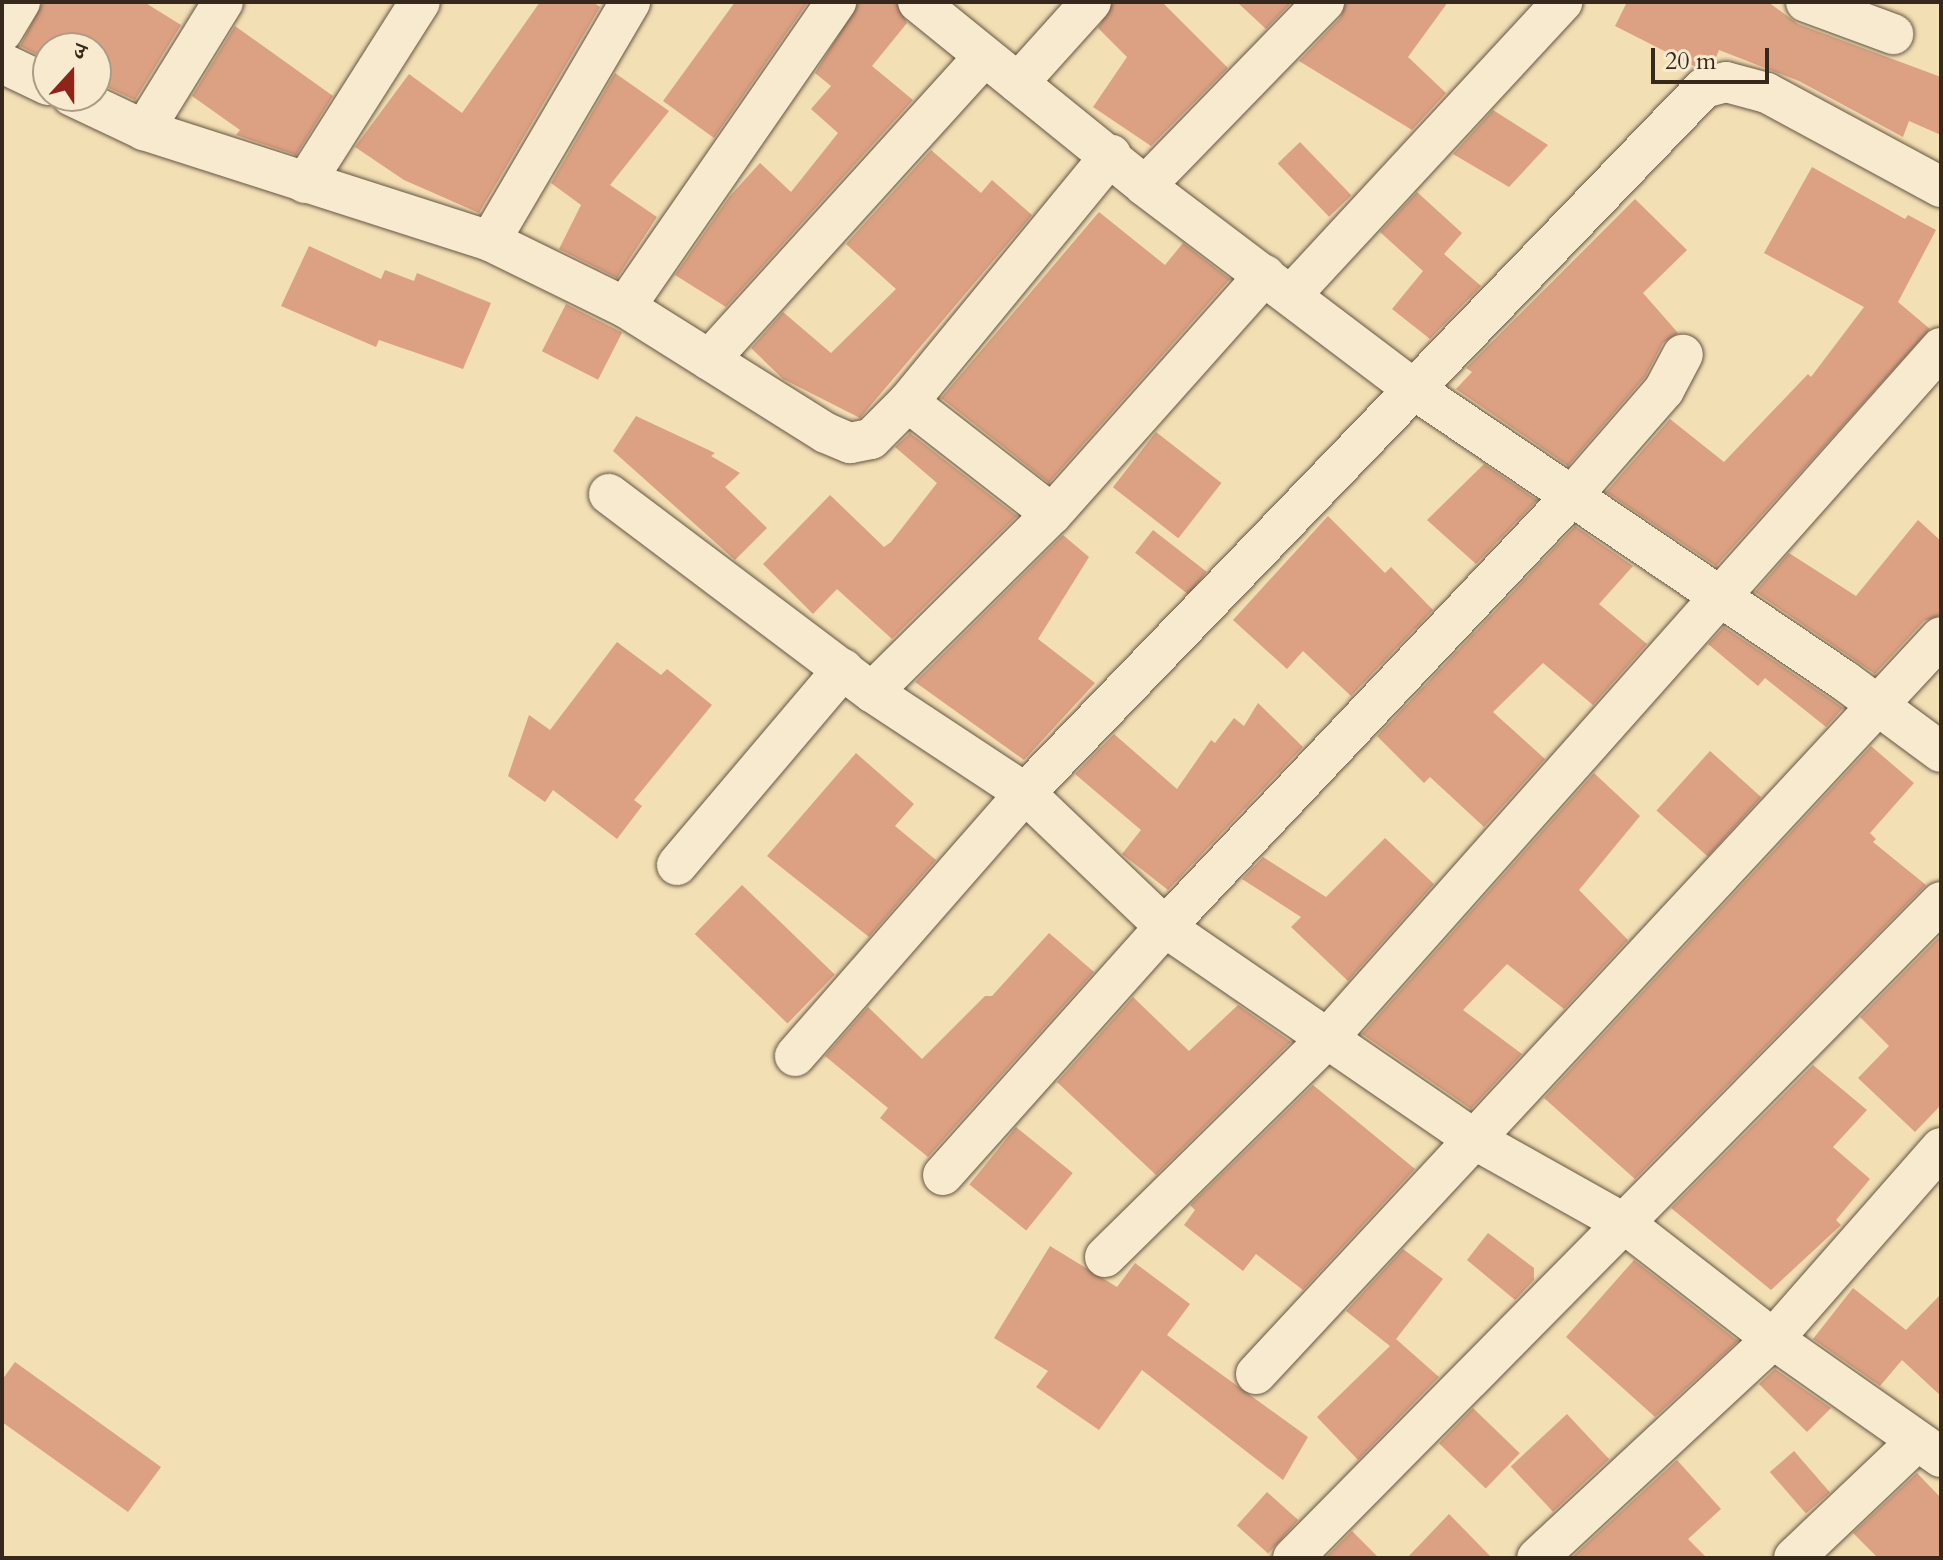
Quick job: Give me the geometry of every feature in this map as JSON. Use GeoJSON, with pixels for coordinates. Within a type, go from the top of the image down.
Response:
{"type":"FeatureCollection","features":[{"type":"Feature","properties":{"kind":"street"},"geometry":{"type":"LineString","coordinates":[[2,32],[20,2]]}},
{"type":"Feature","properties":{"kind":"street"},"geometry":{"type":"LineString","coordinates":[[144,130],[223,2]]}},
{"type":"Feature","properties":{"kind":"street"},"geometry":{"type":"LineString","coordinates":[[305,183],[420,2]]}},
{"type":"Feature","properties":{"kind":"street"},"geometry":{"type":"LineString","coordinates":[[490,241],[630,2]]}},
{"type":"Feature","properties":{"kind":"street"},"geometry":{"type":"LineString","coordinates":[[625,307],[836,2]]}},
{"type":"Feature","properties":{"kind":"street"},"geometry":{"type":"LineString","coordinates":[[918,2],[983,58],[1111,155],[1145,186],[1415,390],[1941,752]]}},
{"type":"Feature","properties":{"kind":"street"},"geometry":{"type":"LineString","coordinates":[[1018,83],[1091,2]]}},
{"type":"Feature","properties":{"kind":"street"},"geometry":{"type":"LineString","coordinates":[[1145,186],[1324,2]]}},
{"type":"Feature","properties":{"kind":"street"},"geometry":{"type":"LineString","coordinates":[[677,865],[857,680],[1052,514],[1562,2]]}},
{"type":"Feature","properties":{"kind":"street"},"geometry":{"type":"LineString","coordinates":[[1806,2],[1893,34]]}},
{"type":"Feature","properties":{"kind":"street"},"geometry":{"type":"LineString","coordinates":[[709,360],[983,58]]}},
{"type":"Feature","properties":{"kind":"street"},"geometry":{"type":"LineString","coordinates":[[2,63],[32,77]]}},
{"type":"Feature","properties":{"kind":"street"},"geometry":{"type":"LineString","coordinates":[[795,1056],[1025,793],[1704,88],[1726,82],[1767,93],[1941,187]]}},
{"type":"Feature","properties":{"kind":"street"},"geometry":{"type":"LineString","coordinates":[[106,112],[144,130],[490,241],[625,307],[826,433],[850,443],[871,439],[908,402],[1111,155]]}},
{"type":"Feature","properties":{"kind":"street"},"geometry":{"type":"LineString","coordinates":[[1105,1257],[1326,1040],[1941,348]]}},
{"type":"Feature","properties":{"kind":"street"},"geometry":{"type":"LineString","coordinates":[[943,1175],[1165,927],[1571,497],[1664,390],[1683,355]]}},
{"type":"Feature","properties":{"kind":"street"},"geometry":{"type":"LineString","coordinates":[[908,402],[1052,514]]}},
{"type":"Feature","properties":{"kind":"street"},"geometry":{"type":"LineString","coordinates":[[609,494],[857,680],[1025,793],[1165,927],[1472,1138],[1625,1224],[1773,1339],[1931,1443],[1794,1558]]}},
{"type":"Feature","properties":{"kind":"street"},"geometry":{"type":"LineString","coordinates":[[1256,1374],[1472,1138],[1878,708],[1941,637]]}},
{"type":"Feature","properties":{"kind":"street"},"geometry":{"type":"LineString","coordinates":[[1293,1558],[1941,902]]}},
{"type":"Feature","properties":{"kind":"street"},"geometry":{"type":"LineString","coordinates":[[1537,1558],[1773,1339],[1941,1148]]}},
{"type":"Feature","properties":{"kind":"building"},"geometry":{"type":"Polygon","coordinates":[[[43,2],[144,2],[181,25],[135,100],[112,89],[112,32],[32,32],[32,52],[20,46],[43,2]]]}},
{"type":"Feature","properties":{"kind":"building"},"geometry":{"type":"Polygon","coordinates":[[[540,2],[593,2],[600,7],[479,213],[404,180],[355,147],[409,74],[462,113],[540,2]]]}},
{"type":"Feature","properties":{"kind":"building"},"geometry":{"type":"Polygon","coordinates":[[[735,2],[808,2],[714,138],[663,101],[735,2]]]}},
{"type":"Feature","properties":{"kind":"building"},"geometry":{"type":"Polygon","coordinates":[[[859,2],[896,2],[907,23],[872,66],[913,100],[726,307],[675,275],[730,196],[760,163],[791,192],[838,133],[811,109],[831,86],[815,73],[859,2]]]}},
{"type":"Feature","properties":{"kind":"building"},"geometry":{"type":"Polygon","coordinates":[[[1113,2],[1162,2],[1228,68],[1151,146],[1093,107],[1127,57],[1098,28],[1113,2]]]}},
{"type":"Feature","properties":{"kind":"building"},"geometry":{"type":"Polygon","coordinates":[[[1237,2],[1292,2],[1266,29],[1237,2]]]}},
{"type":"Feature","properties":{"kind":"building"},"geometry":{"type":"Polygon","coordinates":[[[1346,2],[1448,2],[1408,57],[1446,93],[1412,130],[1299,61],[1340,18],[1346,2]]]}},
{"type":"Feature","properties":{"kind":"building"},"geometry":{"type":"Polygon","coordinates":[[[1627,2],[1768,2],[1798,24],[1941,77],[1941,135],[1909,121],[1903,137],[1799,81],[1719,50],[1714,62],[1696,67],[1615,26],[1627,2]]]}},
{"type":"Feature","properties":{"kind":"building"},"geometry":{"type":"Polygon","coordinates":[[[235,26],[333,96],[296,155],[236,135],[240,130],[192,96],[235,26]]]}},
{"type":"Feature","properties":{"kind":"building"},"geometry":{"type":"Polygon","coordinates":[[[615,73],[669,111],[610,185],[657,217],[617,278],[559,249],[581,205],[551,183],[615,73]]]}},
{"type":"Feature","properties":{"kind":"building"},"geometry":{"type":"Polygon","coordinates":[[[1493,110],[1548,145],[1509,187],[1453,154],[1493,110]]]}},
{"type":"Feature","properties":{"kind":"building"},"geometry":{"type":"Polygon","coordinates":[[[1300,142],[1351,195],[1329,217],[1278,164],[1300,142]]]}},
{"type":"Feature","properties":{"kind":"building"},"geometry":{"type":"Polygon","coordinates":[[[931,150],[981,193],[992,180],[1032,215],[860,418],[783,379],[751,348],[783,312],[831,353],[896,289],[846,244],[931,150]]]}},
{"type":"Feature","properties":{"kind":"building"},"geometry":{"type":"Polygon","coordinates":[[[1812,167],[1905,219],[1908,215],[1936,230],[1898,302],[1930,329],[1716,566],[1606,492],[1670,419],[1724,462],[1808,374],[1811,377],[1864,307],[1764,253],[1812,167]]]}},
{"type":"Feature","properties":{"kind":"building"},"geometry":{"type":"Polygon","coordinates":[[[1417,192],[1462,233],[1444,254],[1481,286],[1430,339],[1392,309],[1423,271],[1380,232],[1417,192]]]}},
{"type":"Feature","properties":{"kind":"building"},"geometry":{"type":"Polygon","coordinates":[[[1635,199],[1687,250],[1643,293],[1678,333],[1663,343],[1645,377],[1568,466],[1456,389],[1472,372],[1466,368],[1635,199]]]}},
{"type":"Feature","properties":{"kind":"building"},"geometry":{"type":"Polygon","coordinates":[[[1099,212],[1165,265],[1183,243],[1230,279],[1049,483],[941,398],[1099,212]]]}},
{"type":"Feature","properties":{"kind":"building"},"geometry":{"type":"Polygon","coordinates":[[[309,246],[381,279],[385,270],[414,281],[417,273],[491,303],[463,369],[379,340],[376,347],[281,306],[309,246]]]}},
{"type":"Feature","properties":{"kind":"building"},"geometry":{"type":"Polygon","coordinates":[[[566,304],[622,333],[598,380],[542,351],[566,304]]]}},
{"type":"Feature","properties":{"kind":"building"},"geometry":{"type":"Polygon","coordinates":[[[636,416],[715,453],[711,456],[740,473],[725,487],[767,528],[735,560],[613,451],[636,416]]]}},
{"type":"Feature","properties":{"kind":"building"},"geometry":{"type":"Polygon","coordinates":[[[1156,432],[1221,483],[1178,538],[1113,487],[1156,432]]]}},
{"type":"Feature","properties":{"kind":"building"},"geometry":{"type":"Polygon","coordinates":[[[910,433],[1017,516],[892,639],[837,589],[813,614],[763,564],[830,495],[884,547],[891,542],[937,483],[895,447],[910,433]]]}},
{"type":"Feature","properties":{"kind":"building"},"geometry":{"type":"Polygon","coordinates":[[[1484,464],[1537,500],[1476,564],[1427,520],[1484,464]]]}},
{"type":"Feature","properties":{"kind":"building"},"geometry":{"type":"Polygon","coordinates":[[[1328,516],[1385,573],[1391,567],[1433,610],[1351,696],[1303,651],[1287,669],[1233,620],[1328,516]]]}},
{"type":"Feature","properties":{"kind":"building"},"geometry":{"type":"Polygon","coordinates":[[[1918,520],[1941,541],[1941,615],[1924,621],[1875,674],[1755,592],[1789,553],[1856,596],[1918,520]]]}},
{"type":"Feature","properties":{"kind":"building"},"geometry":{"type":"Polygon","coordinates":[[[1575,526],[1633,566],[1599,604],[1647,644],[1593,705],[1543,663],[1493,712],[1545,759],[1484,827],[1430,777],[1424,783],[1377,736],[1575,526]]]}},
{"type":"Feature","properties":{"kind":"building"},"geometry":{"type":"Polygon","coordinates":[[[1153,530],[1207,572],[1189,595],[1135,553],[1153,530]]]}},
{"type":"Feature","properties":{"kind":"building"},"geometry":{"type":"Polygon","coordinates":[[[1063,535],[1089,557],[1038,639],[1095,683],[1024,760],[915,682],[1063,535]]]}},
{"type":"Feature","properties":{"kind":"building"},"geometry":{"type":"Polygon","coordinates":[[[1724,627],[1843,708],[1826,727],[1765,678],[1758,686],[1708,644],[1724,627]]]}},
{"type":"Feature","properties":{"kind":"building"},"geometry":{"type":"Polygon","coordinates":[[[617,642],[661,675],[667,669],[712,705],[634,800],[642,806],[617,839],[553,790],[545,802],[508,776],[529,715],[550,730],[617,642]]]}},
{"type":"Feature","properties":{"kind":"building"},"geometry":{"type":"Polygon","coordinates":[[[1258,703],[1303,747],[1168,890],[1122,854],[1141,830],[1075,774],[1114,734],[1177,789],[1211,740],[1215,743],[1234,718],[1244,726],[1258,703]]]}},
{"type":"Feature","properties":{"kind":"building"},"geometry":{"type":"Polygon","coordinates":[[[1871,746],[1914,783],[1870,833],[1876,839],[1873,842],[1926,885],[1635,1179],[1544,1098],[1871,746]]]}},
{"type":"Feature","properties":{"kind":"building"},"geometry":{"type":"Polygon","coordinates":[[[1710,751],[1761,797],[1708,857],[1656,810],[1710,751]]]}},
{"type":"Feature","properties":{"kind":"building"},"geometry":{"type":"Polygon","coordinates":[[[856,753],[914,804],[895,826],[936,860],[869,937],[767,856],[856,753]]]}},
{"type":"Feature","properties":{"kind":"building"},"geometry":{"type":"Polygon","coordinates":[[[1594,773],[1640,816],[1579,890],[1628,940],[1564,1009],[1507,964],[1463,1010],[1522,1054],[1471,1109],[1362,1034],[1594,773]]]}},
{"type":"Feature","properties":{"kind":"building"},"geometry":{"type":"Polygon","coordinates":[[[1385,838],[1434,884],[1348,981],[1291,927],[1301,917],[1242,879],[1263,857],[1326,897],[1385,838]]]}},
{"type":"Feature","properties":{"kind":"building"},"geometry":{"type":"Polygon","coordinates":[[[742,885],[835,975],[788,1024],[695,934],[742,885]]]}},
{"type":"Feature","properties":{"kind":"building"},"geometry":{"type":"Polygon","coordinates":[[[1049,933],[1094,972],[928,1157],[880,1118],[888,1108],[825,1056],[868,1007],[922,1059],[985,996],[992,996],[1049,933]]]}},
{"type":"Feature","properties":{"kind":"building"},"geometry":{"type":"Polygon","coordinates":[[[1941,935],[1941,1105],[1915,1132],[1858,1078],[1889,1046],[1860,1017],[1941,935]]]}},
{"type":"Feature","properties":{"kind":"building"},"geometry":{"type":"Polygon","coordinates":[[[1133,997],[1189,1051],[1238,1005],[1291,1042],[1156,1175],[1057,1082],[1133,997]]]}},
{"type":"Feature","properties":{"kind":"building"},"geometry":{"type":"Polygon","coordinates":[[[1813,1065],[1867,1110],[1833,1147],[1870,1179],[1836,1220],[1841,1225],[1771,1290],[1671,1208],[1813,1065]]]}},
{"type":"Feature","properties":{"kind":"building"},"geometry":{"type":"Polygon","coordinates":[[[1313,1085],[1415,1169],[1303,1290],[1256,1254],[1243,1271],[1184,1225],[1195,1210],[1190,1205],[1313,1085]]]}},
{"type":"Feature","properties":{"kind":"building"},"geometry":{"type":"Polygon","coordinates":[[[1016,1127],[1073,1173],[1026,1230],[969,1185],[1016,1127]]]}},
{"type":"Feature","properties":{"kind":"building"},"geometry":{"type":"Polygon","coordinates":[[[1488,1233],[1534,1268],[1534,1280],[1515,1300],[1467,1260],[1488,1233]]]}},
{"type":"Feature","properties":{"kind":"building"},"geometry":{"type":"Polygon","coordinates":[[[1050,1246],[1117,1287],[1135,1263],[1190,1304],[1167,1335],[1308,1437],[1283,1480],[1142,1370],[1099,1430],[1036,1387],[1048,1371],[994,1338],[1050,1246]]]}},
{"type":"Feature","properties":{"kind":"building"},"geometry":{"type":"Polygon","coordinates":[[[1403,1249],[1443,1279],[1396,1339],[1439,1377],[1358,1460],[1317,1417],[1390,1346],[1346,1311],[1403,1249]]]}},
{"type":"Feature","properties":{"kind":"building"},"geometry":{"type":"Polygon","coordinates":[[[1634,1260],[1738,1341],[1655,1417],[1566,1337],[1634,1260]]]}},
{"type":"Feature","properties":{"kind":"building"},"geometry":{"type":"Polygon","coordinates":[[[1853,1288],[1906,1330],[1941,1294],[1941,1396],[1902,1360],[1880,1386],[1813,1339],[1853,1288]]]}},
{"type":"Feature","properties":{"kind":"building"},"geometry":{"type":"Polygon","coordinates":[[[15,1362],[161,1467],[128,1512],[2,1422],[2,1380],[15,1362]]]}},
{"type":"Feature","properties":{"kind":"building"},"geometry":{"type":"Polygon","coordinates":[[[1775,1369],[1831,1408],[1807,1432],[1759,1384],[1775,1369]]]}},
{"type":"Feature","properties":{"kind":"building"},"geometry":{"type":"Polygon","coordinates":[[[1473,1408],[1520,1453],[1486,1488],[1439,1443],[1473,1408]]]}},
{"type":"Feature","properties":{"kind":"building"},"geometry":{"type":"Polygon","coordinates":[[[1567,1414],[1609,1459],[1553,1512],[1511,1467],[1567,1414]]]}},
{"type":"Feature","properties":{"kind":"building"},"geometry":{"type":"Polygon","coordinates":[[[1794,1451],[1830,1493],[1806,1514],[1770,1472],[1794,1451]]]}},
{"type":"Feature","properties":{"kind":"building"},"geometry":{"type":"Polygon","coordinates":[[[1677,1460],[1721,1509],[1688,1539],[1707,1558],[1571,1558],[1677,1460]]]}},
{"type":"Feature","properties":{"kind":"building"},"geometry":{"type":"Polygon","coordinates":[[[1917,1473],[1941,1498],[1941,1558],[1878,1558],[1853,1533],[1917,1473]]]}},
{"type":"Feature","properties":{"kind":"building"},"geometry":{"type":"Polygon","coordinates":[[[1267,1492],[1298,1520],[1268,1554],[1237,1525],[1267,1492]]]}},
{"type":"Feature","properties":{"kind":"building"},"geometry":{"type":"Polygon","coordinates":[[[1449,1514],[1492,1558],[1407,1558],[1449,1514]]]}},
{"type":"Feature","properties":{"kind":"building"},"geometry":{"type":"Polygon","coordinates":[[[1352,1531],[1379,1558],[1325,1558],[1352,1531]]]}}]}
